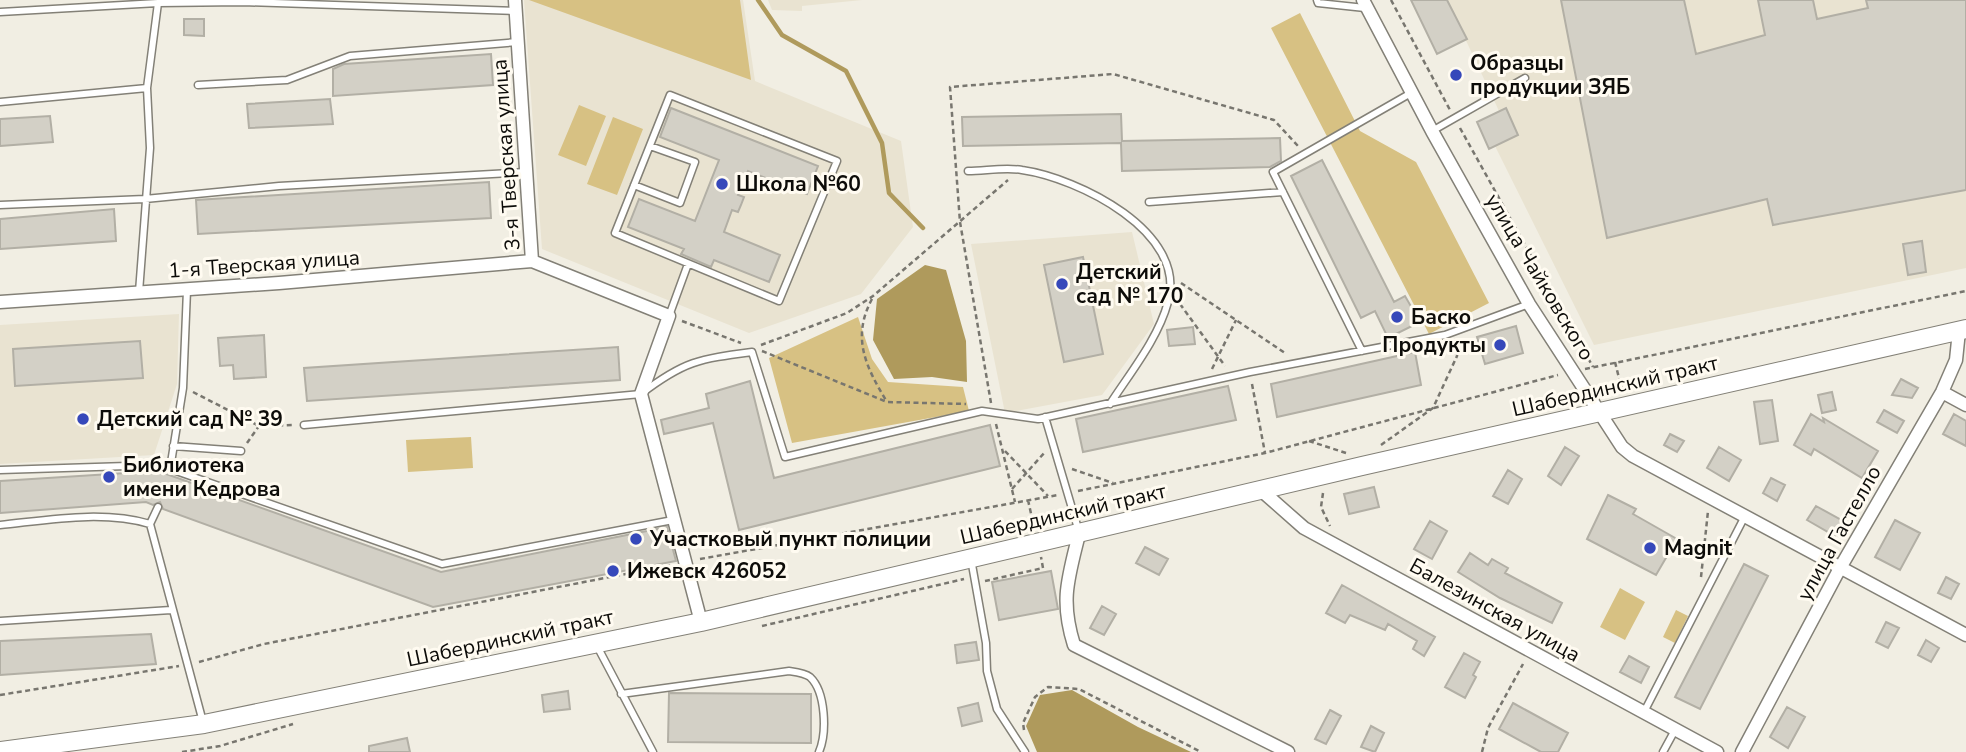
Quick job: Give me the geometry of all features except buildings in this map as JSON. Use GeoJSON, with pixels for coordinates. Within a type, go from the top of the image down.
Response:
{"type":"FeatureCollection","features":[{"type":"Feature","properties":{"kind":"main road","name":"Шабердинский тракт"},"geometry":{"type":"LineString","coordinates":[[0,751],[204,724],[701,622],[1262,491],[1362,462],[1601,413],[1962,330]]}},
{"type":"Feature","properties":{"kind":"street","name":"улица Чайковского"},"geometry":{"type":"LineString","coordinates":[[1365,4],[1411,93],[1530,304],[1622,447],[1633,456],[1966,635]]}},
{"type":"Feature","properties":{"kind":"street","name":"3-я Тверская улица"},"geometry":{"type":"LineString","coordinates":[[516,6],[531,261],[669,316]]}},
{"type":"Feature","properties":{"kind":"street","name":"1-я Тверская улица"},"geometry":{"type":"LineString","coordinates":[[0,302],[531,261]]}},
{"type":"Feature","properties":{"kind":"street"},"geometry":{"type":"LineString","coordinates":[[669,316],[642,394],[701,622]]}},
{"type":"Feature","properties":{"kind":"street","name":"улица Гастелло"},"geometry":{"type":"LineString","coordinates":[[1742,752],[1840,568],[1942,392],[1956,360],[1962,330]]}},
{"type":"Feature","properties":{"kind":"street"},"geometry":{"type":"LineString","coordinates":[[1942,392],[1966,405]]}},
{"type":"Feature","properties":{"kind":"street","name":"Балезинская улица"},"geometry":{"type":"LineString","coordinates":[[1262,491],[1304,527],[1717,752]]}},
{"type":"Feature","properties":{"kind":"street"},"geometry":{"type":"LineString","coordinates":[[1079,534],[1068,576],[1065,615],[1074,645],[1288,752]]}},
{"type":"Feature","properties":{"kind":"lane"},"geometry":{"type":"LineString","coordinates":[[1317,0],[1318,3],[1365,4]]}},
{"type":"Feature","properties":{"kind":"lane"},"geometry":{"type":"LineString","coordinates":[[0,12],[158,3],[516,6]]}},
{"type":"Feature","properties":{"kind":"lane"},"geometry":{"type":"LineString","coordinates":[[139,292],[150,148],[147,89],[158,3]]}},
{"type":"Feature","properties":{"kind":"lane"},"geometry":{"type":"LineString","coordinates":[[198,85],[287,79],[350,55],[518,42]]}},
{"type":"Feature","properties":{"kind":"lane"},"geometry":{"type":"LineString","coordinates":[[1432,131],[1525,78]]}},
{"type":"Feature","properties":{"kind":"lane"},"geometry":{"type":"LineString","coordinates":[[0,102],[147,89]]}},
{"type":"Feature","properties":{"kind":"lane"},"geometry":{"type":"LineString","coordinates":[[1362,351],[1273,172],[1411,93]]}},
{"type":"Feature","properties":{"kind":"lane"},"geometry":{"type":"LineString","coordinates":[[670,95],[837,161],[779,301],[615,233],[634,185],[670,95]]}},
{"type":"Feature","properties":{"kind":"lane"},"geometry":{"type":"LineString","coordinates":[[634,185],[680,203],[695,162],[650,146]]}},
{"type":"Feature","properties":{"kind":"lane"},"geometry":{"type":"LineString","coordinates":[[968,172],[1021,169],[1091,194],[1141,223],[1166,260],[1171,276],[1168,303],[1147,345],[1110,404]]}},
{"type":"Feature","properties":{"kind":"lane"},"geometry":{"type":"LineString","coordinates":[[0,205],[145,199],[279,186],[526,172]]}},
{"type":"Feature","properties":{"kind":"lane"},"geometry":{"type":"LineString","coordinates":[[1149,202],[1283,192]]}},
{"type":"Feature","properties":{"kind":"lane"},"geometry":{"type":"LineString","coordinates":[[669,316],[688,264]]}},
{"type":"Feature","properties":{"kind":"lane"},"geometry":{"type":"LineString","coordinates":[[170,469],[183,388],[187,289]]}},
{"type":"Feature","properties":{"kind":"lane"},"geometry":{"type":"LineString","coordinates":[[304,425],[642,394],[673,370],[704,358],[753,350],[785,457],[982,411],[1038,419],[1250,372],[1458,331],[1530,304]]}},
{"type":"Feature","properties":{"kind":"lane"},"geometry":{"type":"LineString","coordinates":[[1045,417],[1079,534]]}},
{"type":"Feature","properties":{"kind":"lane"},"geometry":{"type":"LineString","coordinates":[[173,446],[241,451]]}},
{"type":"Feature","properties":{"kind":"lane"},"geometry":{"type":"LineString","coordinates":[[0,470],[159,465],[442,564],[673,520]]}},
{"type":"Feature","properties":{"kind":"lane"},"geometry":{"type":"LineString","coordinates":[[158,507],[150,524],[171,610],[204,724]]}},
{"type":"Feature","properties":{"kind":"lane"},"geometry":{"type":"LineString","coordinates":[[1643,714],[1745,516]]}},
{"type":"Feature","properties":{"kind":"lane"},"geometry":{"type":"LineString","coordinates":[[0,525],[128,517],[150,524]]}},
{"type":"Feature","properties":{"kind":"lane"},"geometry":{"type":"LineString","coordinates":[[971,559],[986,643],[987,671],[997,709],[1026,752]]}},
{"type":"Feature","properties":{"kind":"lane"},"geometry":{"type":"LineString","coordinates":[[0,621],[171,610]]}},
{"type":"Feature","properties":{"kind":"lane"},"geometry":{"type":"LineString","coordinates":[[596,644],[653,752]]}},
{"type":"Feature","properties":{"kind":"lane"},"geometry":{"type":"LineString","coordinates":[[621,694],[789,671],[808,675],[821,690],[823,739],[819,752]]}},
{"type":"Feature","properties":{"kind":"lane"},"geometry":{"type":"LineString","coordinates":[[1663,752],[1675,730]]}},
{"type":"Feature","properties":{"kind":"path"},"geometry":{"type":"LineString","coordinates":[[1391,0],[1593,367]]}},
{"type":"Feature","properties":{"kind":"path"},"geometry":{"type":"LineString","coordinates":[[753,350],[848,313],[873,296],[1021,169]]}},
{"type":"Feature","properties":{"kind":"path"},"geometry":{"type":"LineString","coordinates":[[1171,276],[1300,363]]}},
{"type":"Feature","properties":{"kind":"path"},"geometry":{"type":"LineString","coordinates":[[1170,290],[1233,376]]}},
{"type":"Feature","properties":{"kind":"path"},"geometry":{"type":"LineString","coordinates":[[0,695],[187,665],[264,644],[685,562],[1068,493],[1265,453],[1573,371],[1966,291]]}},
{"type":"Feature","properties":{"kind":"path"},"geometry":{"type":"LineString","coordinates":[[873,296],[863,316],[860,342],[869,369],[887,402]]}},
{"type":"Feature","properties":{"kind":"path"},"geometry":{"type":"LineString","coordinates":[[669,316],[887,402],[962,402],[982,411]]}},
{"type":"Feature","properties":{"kind":"path"},"geometry":{"type":"LineString","coordinates":[[1207,382],[1217,355],[1236,320]]}},
{"type":"Feature","properties":{"kind":"path"},"geometry":{"type":"LineString","coordinates":[[1310,441],[1362,462],[1433,408],[1457,356],[1458,331]]}},
{"type":"Feature","properties":{"kind":"path"},"geometry":{"type":"LineString","coordinates":[[1250,372],[1265,453]]}},
{"type":"Feature","properties":{"kind":"path"},"geometry":{"type":"LineString","coordinates":[[183,388],[259,426],[304,425]]}},
{"type":"Feature","properties":{"kind":"path"},"geometry":{"type":"LineString","coordinates":[[993,413],[1015,502]]}},
{"type":"Feature","properties":{"kind":"path"},"geometry":{"type":"LineString","coordinates":[[241,451],[259,426]]}},
{"type":"Feature","properties":{"kind":"path"},"geometry":{"type":"LineString","coordinates":[[1012,489],[1053,443]]}},
{"type":"Feature","properties":{"kind":"path"},"geometry":{"type":"LineString","coordinates":[[1002,449],[1048,496]]}},
{"type":"Feature","properties":{"kind":"path"},"geometry":{"type":"LineString","coordinates":[[1059,465],[1114,483]]}},
{"type":"Feature","properties":{"kind":"path"},"geometry":{"type":"LineString","coordinates":[[1324,484],[1321,507],[1330,526],[1339,531]]}},
{"type":"Feature","properties":{"kind":"path"},"geometry":{"type":"LineString","coordinates":[[1701,579],[1709,497]]}},
{"type":"Feature","properties":{"kind":"path"},"geometry":{"type":"LineString","coordinates":[[1482,752],[1488,728],[1530,651]]}},
{"type":"Feature","properties":{"kind":"path"},"geometry":{"type":"LineString","coordinates":[[1024,737],[1024,723],[1035,697],[1048,687],[1079,689],[1201,752]]}},
{"type":"Feature","properties":{"kind":"shaded area","name":"Школа №60"},"geometry":{"type":"Polygon","coordinates":[[[524,0],[743,0],[755,81],[901,141],[913,227],[861,294],[749,333],[542,249],[524,0]]]}},
{"type":"Feature","properties":{"kind":"shaded area"},"geometry":{"type":"Polygon","coordinates":[[[529,0],[740,0],[751,80],[529,0]]]}},
{"type":"Feature","properties":{"kind":"shaded area"},"geometry":{"type":"Polygon","coordinates":[[[768,0],[862,0],[802,6],[802,11],[772,10],[768,0]]]}},
{"type":"Feature","properties":{"kind":"shaded area"},"geometry":{"type":"Polygon","coordinates":[[[1447,0],[1966,0],[1966,268],[1594,345],[1495,146],[1518,135],[1506,109],[1499,111],[1447,0]]]}},
{"type":"Feature","properties":{"kind":"shaded area"},"geometry":{"type":"Polygon","coordinates":[[[1300,13],[1360,131],[1416,162],[1489,303],[1429,334],[1271,28],[1300,13]]]}},
{"type":"Feature","properties":{"kind":"shaded area"},"geometry":{"type":"Polygon","coordinates":[[[579,105],[606,116],[586,166],[558,155],[579,105]]]}},
{"type":"Feature","properties":{"kind":"shaded area"},"geometry":{"type":"Polygon","coordinates":[[[613,117],[643,129],[617,195],[587,184],[613,117]]]}},
{"type":"Feature","properties":{"kind":"shaded area","name":"Детский сад № 170"},"geometry":{"type":"Polygon","coordinates":[[[1132,232],[1154,324],[1102,395],[1005,413],[971,244],[1132,232]]]}},
{"type":"Feature","properties":{"kind":"shaded area"},"geometry":{"type":"Polygon","coordinates":[[[925,265],[946,270],[966,341],[967,382],[932,377],[894,379],[873,340],[877,299],[925,265]]]}},
{"type":"Feature","properties":{"kind":"shaded area","name":"Детский сад № 39"},"geometry":{"type":"Polygon","coordinates":[[[179,314],[177,384],[154,455],[0,464],[0,325],[179,314]]]}},
{"type":"Feature","properties":{"kind":"shaded area"},"geometry":{"type":"Polygon","coordinates":[[[858,317],[872,359],[888,382],[963,387],[969,411],[792,443],[769,358],[858,317]]]}},
{"type":"Feature","properties":{"kind":"shaded area"},"geometry":{"type":"Polygon","coordinates":[[[471,437],[473,468],[408,472],[406,440],[471,437]]]}},
{"type":"Feature","properties":{"kind":"shaded area"},"geometry":{"type":"Polygon","coordinates":[[[1620,588],[1645,602],[1625,640],[1600,627],[1620,588]]]}},
{"type":"Feature","properties":{"kind":"shaded area"},"geometry":{"type":"Polygon","coordinates":[[[1676,610],[1688,616],[1675,643],[1663,637],[1676,610]]]}},
{"type":"Feature","properties":{"kind":"shaded area"},"geometry":{"type":"Polygon","coordinates":[[[1072,690],[1138,727],[1191,752],[1037,752],[1026,726],[1040,695],[1072,690]]]}},
{"type":"Feature","properties":{"kind":"waterway"},"geometry":{"type":"LineString","coordinates":[[758,0],[782,35],[846,71],[882,143],[889,193],[923,228]]}},
{"type":"Feature","properties":{"kind":"place","name":"Образцы продукции ЗЯБ"},"geometry":{"type":"Point","coordinates":[1456,75]}},
{"type":"Feature","properties":{"kind":"place","name":"Школа №60"},"geometry":{"type":"Point","coordinates":[722,184]}},
{"type":"Feature","properties":{"kind":"place","name":"Детский сад № 170"},"geometry":{"type":"Point","coordinates":[1062,284]}},
{"type":"Feature","properties":{"kind":"place","name":"Баско"},"geometry":{"type":"Point","coordinates":[1397,317]}},
{"type":"Feature","properties":{"kind":"place","name":"Продукты"},"geometry":{"type":"Point","coordinates":[1500,345]}},
{"type":"Feature","properties":{"kind":"place","name":"Детский сад № 39"},"geometry":{"type":"Point","coordinates":[83,419]}},
{"type":"Feature","properties":{"kind":"place","name":"Библиотека имени Кедрова"},"geometry":{"type":"Point","coordinates":[109,477]}},
{"type":"Feature","properties":{"kind":"place","name":"Участковый пункт полиции"},"geometry":{"type":"Point","coordinates":[636,539]}},
{"type":"Feature","properties":{"kind":"place","name":"Magnit"},"geometry":{"type":"Point","coordinates":[1650,548]}},
{"type":"Feature","properties":{"kind":"place","name":"Ижевск 426052"},"geometry":{"type":"Point","coordinates":[613,571]}}]}
